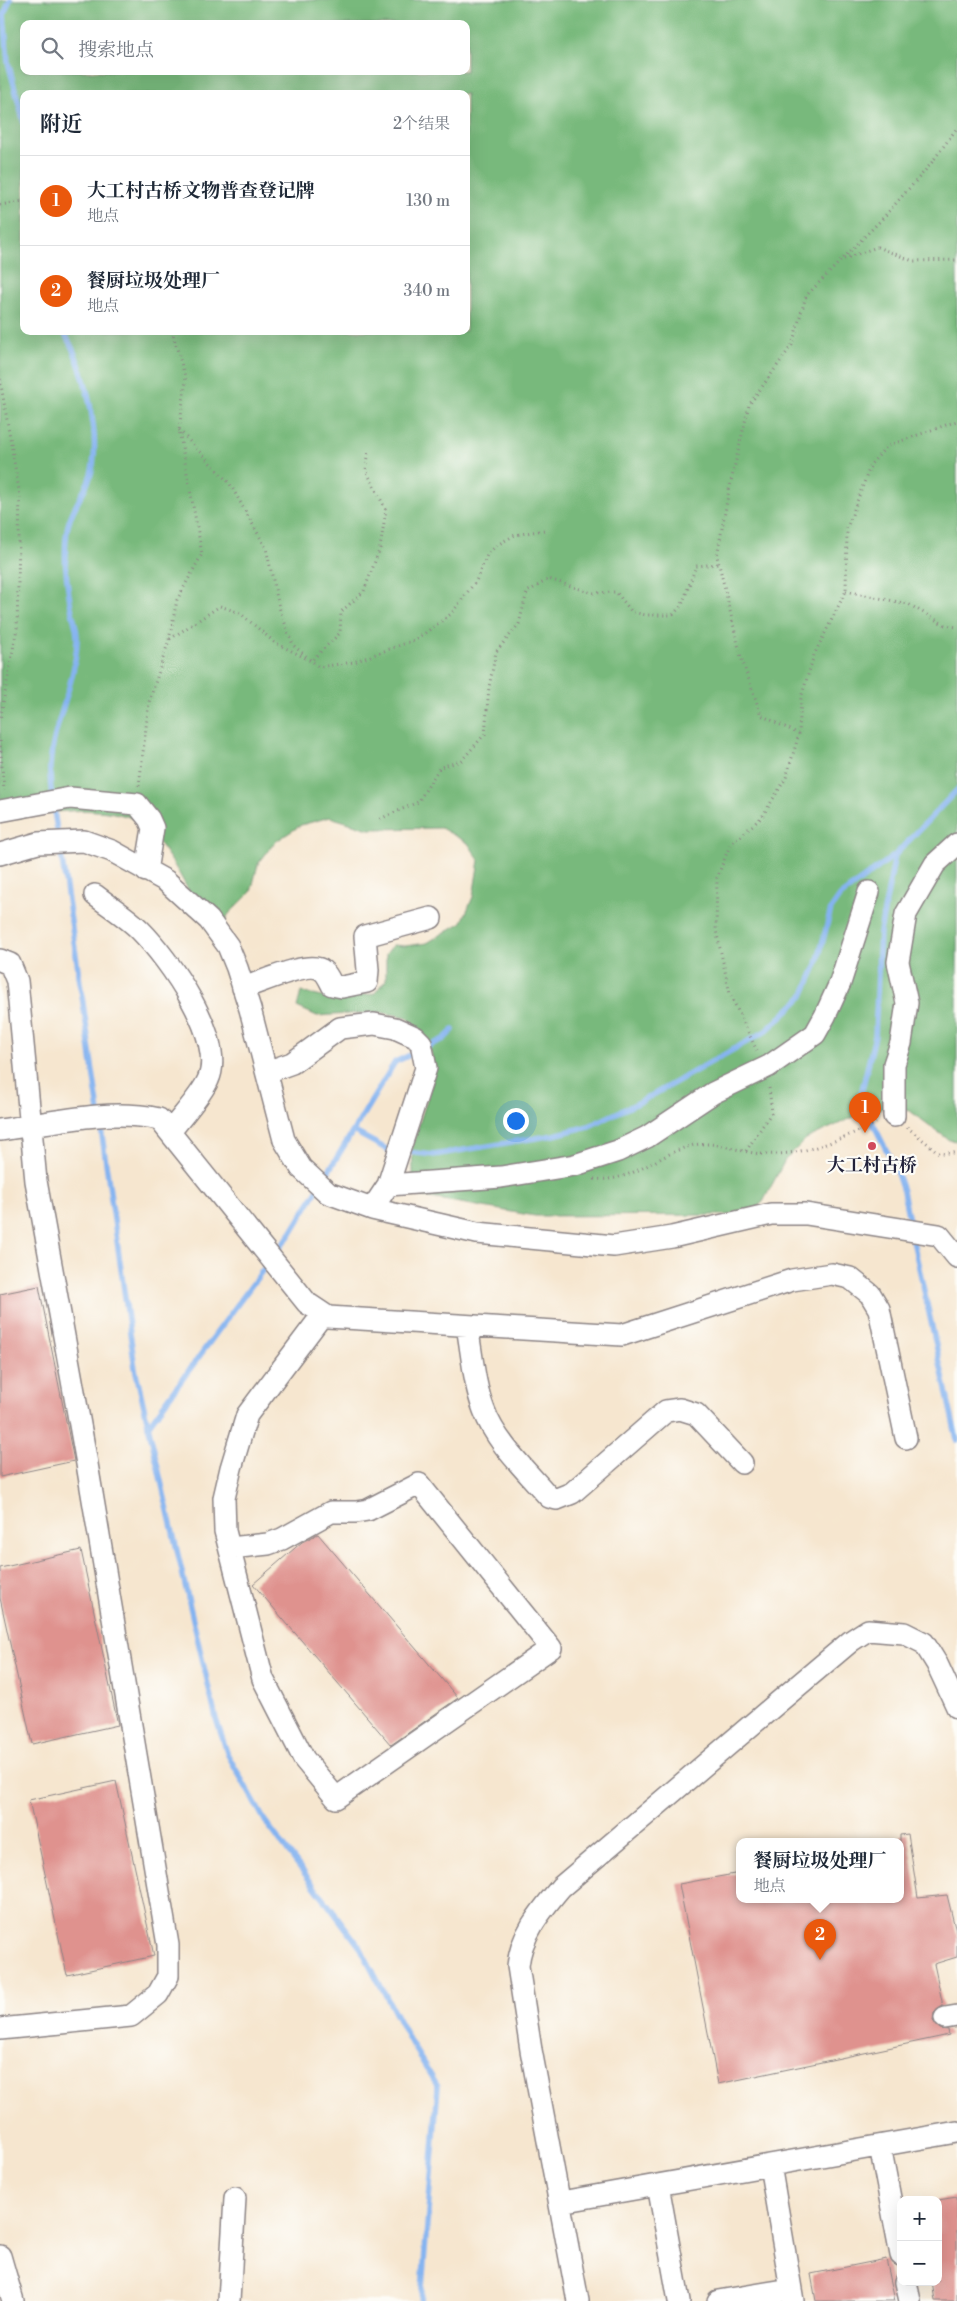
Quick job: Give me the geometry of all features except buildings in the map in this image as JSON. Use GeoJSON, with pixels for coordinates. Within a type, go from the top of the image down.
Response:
{"type":"FeatureCollection","features":[{"type":"Feature","properties":{"kind":"street"},"geometry":{"type":"LineString","coordinates":[[3,810],[70,798],[137,804],[150,819],[153,828],[146,871]]}},
{"type":"Feature","properties":{"kind":"street"},"geometry":{"type":"LineString","coordinates":[[0,854],[43,843],[84,841],[112,851],[166,881],[209,920],[228,946],[243,988],[284,1140],[301,1168],[320,1185],[372,1209],[477,1233],[614,1246],[672,1237],[771,1214],[806,1214],[939,1235],[957,1257]]}},
{"type":"Feature","properties":{"kind":"street"},"geometry":{"type":"LineString","coordinates":[[889,1118],[894,1064],[901,1043],[906,1003],[898,962],[906,914],[935,864],[957,844]]}},
{"type":"Feature","properties":{"kind":"street"},"geometry":{"type":"LineString","coordinates":[[388,1185],[501,1177],[575,1165],[618,1151],[648,1137],[713,1093],[763,1069],[815,1034],[840,983],[869,892]]}},
{"type":"Feature","properties":{"kind":"street"},"geometry":{"type":"LineString","coordinates":[[95,895],[140,929],[165,960],[200,1014],[213,1059],[208,1080],[170,1132]]}},
{"type":"Feature","properties":{"kind":"street"},"geometry":{"type":"LineString","coordinates":[[243,988],[299,969],[314,967],[323,971],[332,984],[342,987],[367,982],[368,970],[365,936],[432,918]]}},
{"type":"Feature","properties":{"kind":"street"},"geometry":{"type":"LineString","coordinates":[[0,960],[10,964],[17,981],[36,1181],[86,1458],[168,1946],[168,1976],[158,1994],[131,2016],[0,2029]]}},
{"type":"Feature","properties":{"kind":"street"},"geometry":{"type":"LineString","coordinates":[[267,1072],[292,1063],[340,1028],[374,1024],[395,1028],[415,1037],[423,1050],[426,1068],[388,1185],[372,1209]]}},
{"type":"Feature","properties":{"kind":"street"},"geometry":{"type":"LineString","coordinates":[[0,1130],[77,1119],[138,1114],[159,1119],[307,1303],[328,1317],[622,1335],[792,1280],[832,1274],[850,1278],[870,1294],[879,1309],[906,1438]]}},
{"type":"Feature","properties":{"kind":"street"},"geometry":{"type":"LineString","coordinates":[[230,1548],[268,1544],[282,1539],[331,1512],[368,1510],[419,1484],[551,1648],[336,1798],[304,1759],[263,1679],[225,1531],[224,1498],[247,1415],[323,1314]]}},
{"type":"Feature","properties":{"kind":"street"},"geometry":{"type":"LineString","coordinates":[[467,1326],[475,1376],[484,1411],[502,1443],[549,1497],[558,1499],[572,1493],[666,1411],[680,1409],[696,1414],[742,1463]]}},
{"type":"Feature","properties":{"kind":"street"},"geometry":{"type":"LineString","coordinates":[[578,2301],[561,2202],[531,2050],[518,1966],[519,1952],[524,1938],[539,1914],[561,1887],[798,1685],[851,1641],[868,1630],[904,1632],[924,1643],[937,1664],[957,1708]]}},
{"type":"Feature","properties":{"kind":"street"},"geometry":{"type":"LineString","coordinates":[[561,2202],[957,2132]]}},
{"type":"Feature","properties":{"kind":"street"},"geometry":{"type":"LineString","coordinates":[[880,2146],[898,2241]]}},
{"type":"Feature","properties":{"kind":"street"},"geometry":{"type":"LineString","coordinates":[[718,2301],[792,2295],[770,2165]]}},
{"type":"Feature","properties":{"kind":"street"},"geometry":{"type":"LineString","coordinates":[[658,2185],[679,2301]]}},
{"type":"Feature","properties":{"kind":"street"},"geometry":{"type":"LineString","coordinates":[[229,2301],[235,2198]]}},
{"type":"Feature","properties":{"kind":"street"},"geometry":{"type":"LineString","coordinates":[[0,2256],[13,2301]]}},
{"type":"Feature","properties":{"kind":"street"},"geometry":{"type":"LineString","coordinates":[[907,2286],[910,2301]]}},
{"type":"Feature","properties":{"kind":"path"},"geometry":{"type":"LineString","coordinates":[[798,734],[761,715],[741,657],[717,556],[729,490],[748,405],[792,345],[806,296],[882,219],[930,165],[957,128]]}},
{"type":"Feature","properties":{"kind":"path"},"geometry":{"type":"LineString","coordinates":[[0,205],[20,202]]}},
{"type":"Feature","properties":{"kind":"path"},"geometry":{"type":"LineString","coordinates":[[841,260],[877,248],[913,261],[957,260]]}},
{"type":"Feature","properties":{"kind":"path"},"geometry":{"type":"LineString","coordinates":[[137,804],[149,702],[169,640],[177,600],[202,554],[179,430],[186,380],[173,335]]}},
{"type":"Feature","properties":{"kind":"path"},"geometry":{"type":"LineString","coordinates":[[0,379],[20,496],[17,628],[0,720]]}},
{"type":"Feature","properties":{"kind":"path"},"geometry":{"type":"LineString","coordinates":[[746,1152],[772,1112],[769,1090],[763,1069],[755,1047],[730,994],[716,930],[717,878],[730,845],[762,816],[786,778],[798,734],[801,698],[814,655],[846,592],[847,528],[871,464],[887,446],[957,421]]}},
{"type":"Feature","properties":{"kind":"path"},"geometry":{"type":"LineString","coordinates":[[179,430],[230,484],[266,548],[279,607],[293,645],[319,667],[354,662],[417,639],[451,614],[476,581],[487,555],[497,545],[515,535],[544,530]]}},
{"type":"Feature","properties":{"kind":"path"},"geometry":{"type":"LineString","coordinates":[[311,660],[340,633],[342,612],[364,591],[380,548],[386,510],[366,470],[369,450]]}},
{"type":"Feature","properties":{"kind":"path"},"geometry":{"type":"LineString","coordinates":[[380,819],[418,802],[440,767],[461,761],[485,734],[489,687],[496,652],[519,624],[527,592],[549,580],[592,593],[616,592],[632,612],[646,615],[673,615],[682,605],[696,566],[719,564]]}},
{"type":"Feature","properties":{"kind":"path"},"geometry":{"type":"LineString","coordinates":[[846,592],[908,604],[945,625],[957,627]]}},
{"type":"Feature","properties":{"kind":"path"},"geometry":{"type":"LineString","coordinates":[[169,640],[220,606],[240,613],[274,642],[311,660]]}},
{"type":"Feature","properties":{"kind":"path"},"geometry":{"type":"LineString","coordinates":[[0,742],[3,810]]}},
{"type":"Feature","properties":{"kind":"path"},"geometry":{"type":"LineString","coordinates":[[589,1179],[608,1181],[630,1175],[682,1148],[697,1144],[713,1144],[762,1154],[803,1152],[889,1118],[939,1153],[957,1153]]}},
{"type":"Feature","properties":{"kind":"green space"},"geometry":{"type":"Polygon","coordinates":[[[0,0],[957,0],[957,1141],[949,1140],[910,1111],[888,1107],[860,1114],[806,1139],[785,1160],[763,1202],[751,1212],[728,1215],[535,1216],[414,1195],[412,1147],[433,1080],[432,1055],[425,1037],[407,1017],[379,1012],[317,1016],[297,1007],[301,992],[326,998],[374,994],[386,980],[386,954],[393,945],[405,946],[427,943],[462,922],[473,897],[479,860],[468,843],[441,828],[369,829],[330,817],[301,825],[275,842],[258,864],[251,892],[228,915],[214,943],[180,874],[142,823],[127,816],[110,812],[72,811],[0,821],[0,0]]]}},
{"type":"Feature","properties":{"kind":"waterway"},"geometry":{"type":"LineString","coordinates":[[10,0],[4,14],[8,62],[20,108]]}},
{"type":"Feature","properties":{"kind":"waterway"},"geometry":{"type":"LineString","coordinates":[[58,837],[51,793],[50,766],[55,734],[73,672],[77,636],[67,582],[66,539],[71,515],[89,480],[93,464],[94,445],[90,404],[85,383],[65,335]]}},
{"type":"Feature","properties":{"kind":"waterway"},"geometry":{"type":"LineString","coordinates":[[910,1225],[903,1191],[894,1165],[860,1098],[875,1036],[880,932],[895,855],[957,790]]}},
{"type":"Feature","properties":{"kind":"waterway"},"geometry":{"type":"LineString","coordinates":[[60,846],[99,1112]]}},
{"type":"Feature","properties":{"kind":"waterway"},"geometry":{"type":"LineString","coordinates":[[353,1131],[388,1150],[434,1155],[554,1135],[589,1126],[642,1101],[766,1031],[803,996],[817,964],[831,909],[840,896],[895,855]]}},
{"type":"Feature","properties":{"kind":"waterway"},"geometry":{"type":"LineString","coordinates":[[274,1256],[291,1233],[395,1062],[444,1039],[453,1030]]}},
{"type":"Feature","properties":{"kind":"waterway"},"geometry":{"type":"LineString","coordinates":[[100,1121],[135,1368],[216,1719],[228,1755],[265,1821],[360,1947],[411,2043],[438,2087],[421,2301]]}},
{"type":"Feature","properties":{"kind":"waterway"},"geometry":{"type":"LineString","coordinates":[[912,1236],[957,1440]]}},
{"type":"Feature","properties":{"kind":"waterway"},"geometry":{"type":"LineString","coordinates":[[148,1426],[268,1263]]}},
{"type":"Feature","properties":{"kind":"place","name":"大工村古桥文物普查登记牌"},"geometry":{"type":"Point","coordinates":[865,1133]}},
{"type":"Feature","properties":{"kind":"place","name":"大工村古桥"},"geometry":{"type":"Point","coordinates":[872,1146]}},
{"type":"Feature","properties":{"kind":"place","name":"餐厨垃圾处理厂"},"geometry":{"type":"Point","coordinates":[820,1960]}}]}
